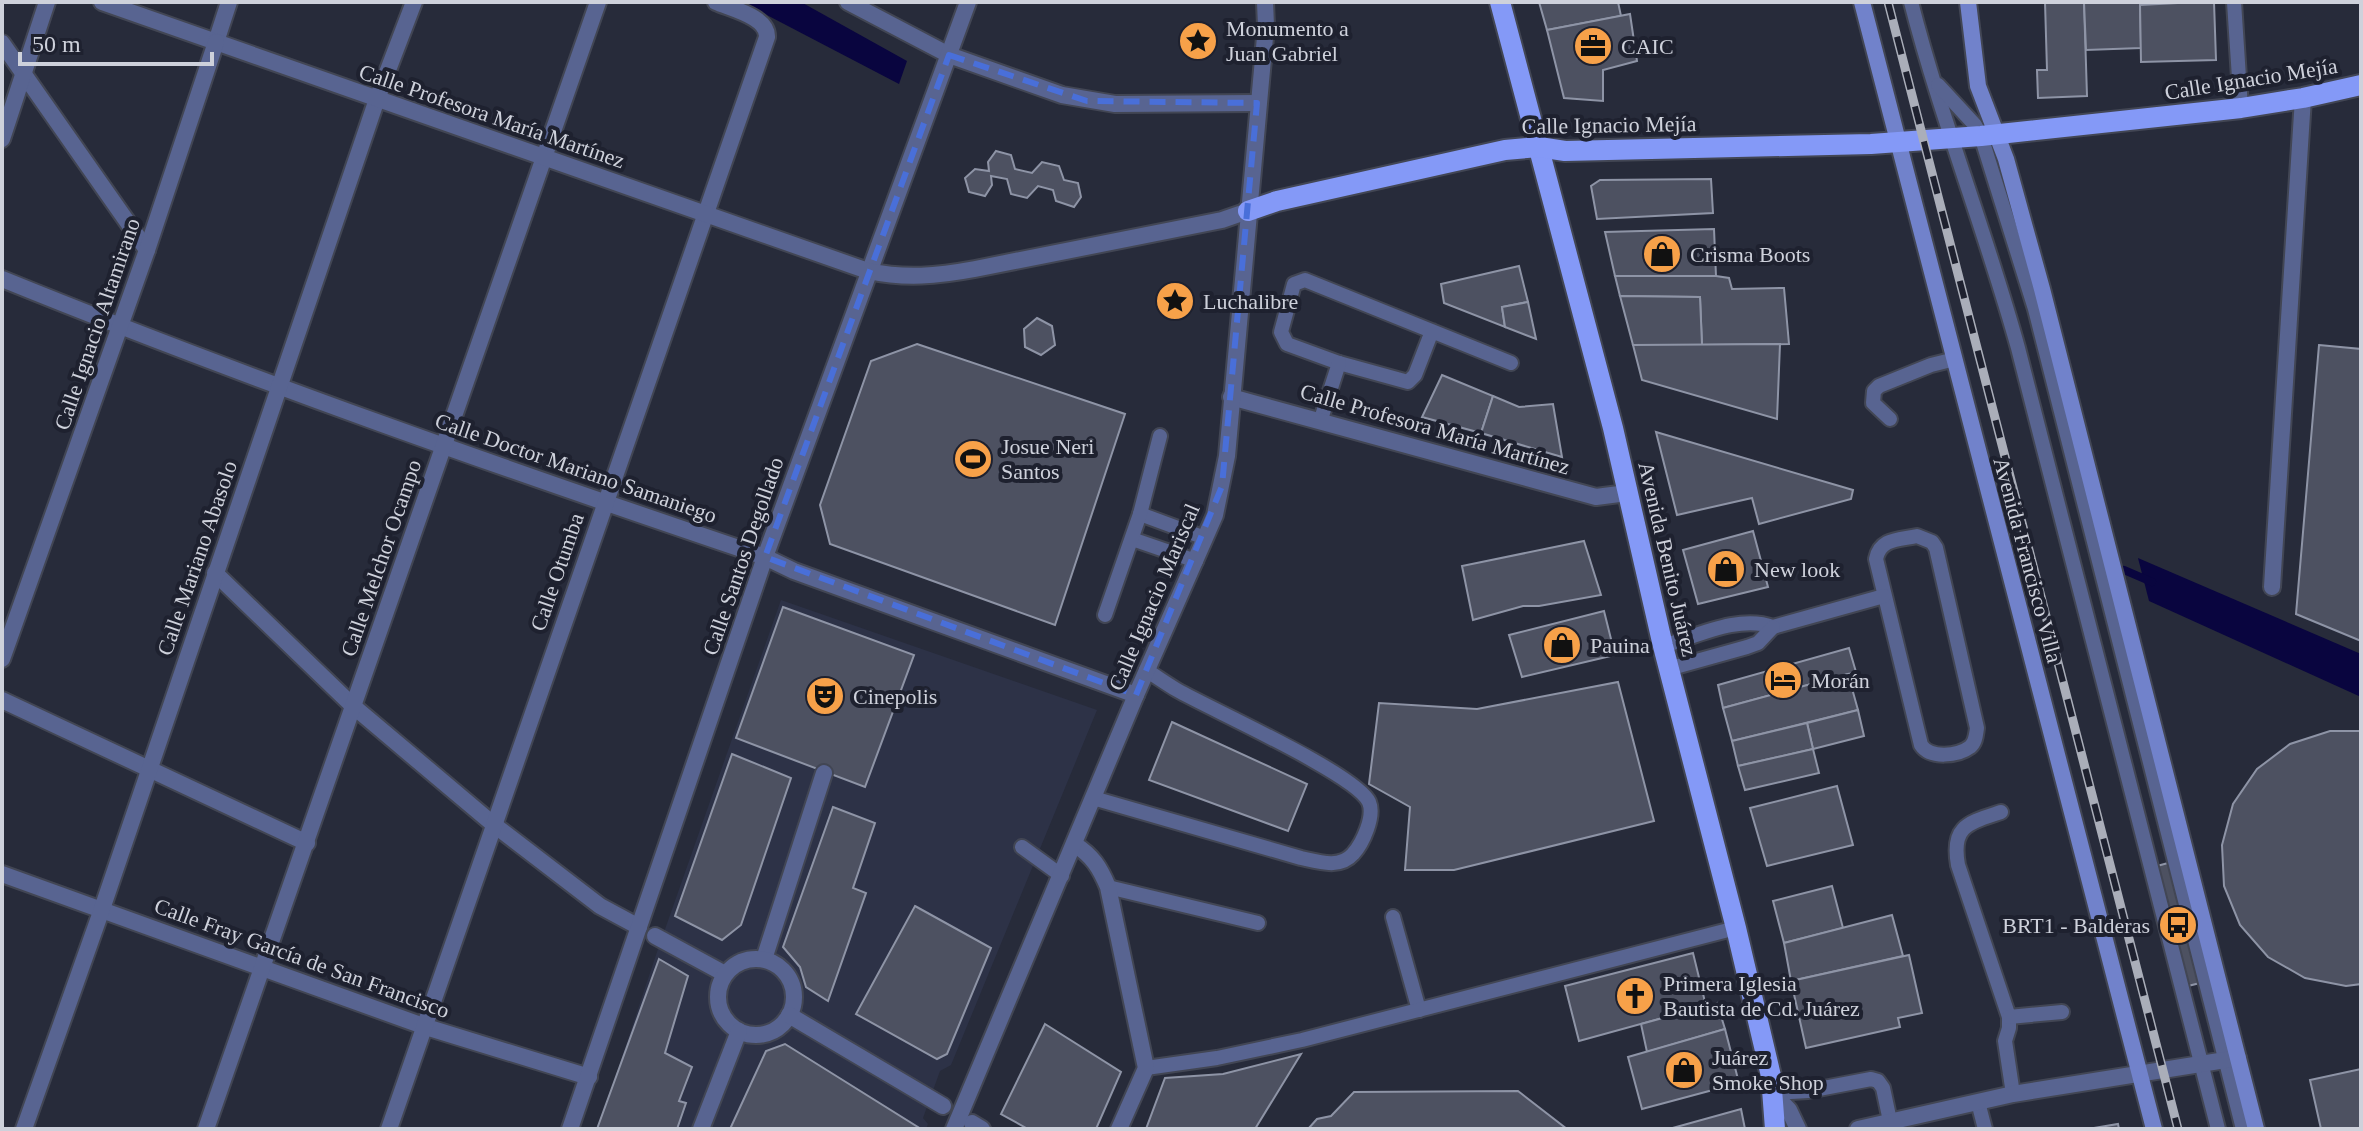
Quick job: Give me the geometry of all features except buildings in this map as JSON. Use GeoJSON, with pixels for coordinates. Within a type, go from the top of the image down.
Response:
{"type":"FeatureCollection","features":[{"type":"Feature","properties":{"kind":"main road","name":"Avenida Benito Juárez"},"geometry":{"type":"LineString","coordinates":[[1500,2],[1613,428],[1668,669],[1736,928],[1773,1093],[1775,1129]]}},
{"type":"Feature","properties":{"kind":"main road","name":"Avenida Francisco Villa"},"geometry":{"type":"LineString","coordinates":[[1862,2],[2154,1129]]}},
{"type":"Feature","properties":{"kind":"main road"},"geometry":{"type":"LineString","coordinates":[[1968,2],[1978,86],[1989,135]]}},
{"type":"Feature","properties":{"kind":"main road","name":"Calle Ignacio Mejía"},"geometry":{"type":"LineString","coordinates":[[1248,211],[1277,201],[1505,150],[1539,147],[1565,151],[1951,138],[2241,108],[2361,85]]}},
{"type":"Feature","properties":{"kind":"main road","name":"Avenida Francisco Villa"},"geometry":{"type":"LineString","coordinates":[[1989,135],[2042,289],[2123,600],[2231,1059],[2256,1129]]}},
{"type":"Feature","properties":{"kind":"street"},"geometry":{"type":"LineString","coordinates":[[2,139],[47,2]]}},
{"type":"Feature","properties":{"kind":"street","name":"Calle Profesora María Martínez"},"geometry":{"type":"LineString","coordinates":[[102,2],[868,271]]}},
{"type":"Feature","properties":{"kind":"street","name":"Calle Ignacio Altamirano"},"geometry":{"type":"LineString","coordinates":[[2,659],[147,250],[229,2]]}},
{"type":"Feature","properties":{"kind":"street","name":"Calle Mariano Abasolo"},"geometry":{"type":"LineString","coordinates":[[24,1129],[102,909],[377,99],[414,2]]}},
{"type":"Feature","properties":{"kind":"street","name":"Calle Melchor Ocampo"},"geometry":{"type":"LineString","coordinates":[[206,1129],[598,2]]}},
{"type":"Feature","properties":{"kind":"street","name":"Calle Otumba"},"geometry":{"type":"LineString","coordinates":[[389,1129],[707,215],[767,30],[762,23],[716,2]]}},
{"type":"Feature","properties":{"kind":"street"},"geometry":{"type":"LineString","coordinates":[[848,2],[949,55],[1062,95],[1115,104],[1257,103]]}},
{"type":"Feature","properties":{"kind":"street","name":"Calle Santos Degollado"},"geometry":{"type":"LineString","coordinates":[[570,1129],[765,557],[968,2]]}},
{"type":"Feature","properties":{"kind":"street","name":"Calle Ignacio Mariscal"},"geometry":{"type":"LineString","coordinates":[[954,1129],[1146,670],[1215,515],[1227,456],[1266,26],[1265,2]]}},
{"type":"Feature","properties":{"kind":"street"},"geometry":{"type":"LineString","coordinates":[[2,43],[147,250]]}},
{"type":"Feature","properties":{"kind":"street"},"geometry":{"type":"LineString","coordinates":[[2272,587],[2303,98]]}},
{"type":"Feature","properties":{"kind":"street","name":"Calle Ignacio Mejía"},"geometry":{"type":"LineString","coordinates":[[868,271],[904,278],[937,276],[1222,220],[1248,211]]}},
{"type":"Feature","properties":{"kind":"street","name":"Calle Doctor Mariano Samaniego"},"geometry":{"type":"LineString","coordinates":[[2,279],[120,327],[280,386],[765,557],[794,571],[1136,695]]}},
{"type":"Feature","properties":{"kind":"street","name":"Calle Profesora María Martínez"},"geometry":{"type":"LineString","coordinates":[[1231,397],[1321,419],[1596,497],[1627,493]]}},
{"type":"Feature","properties":{"kind":"street"},"geometry":{"type":"LineString","coordinates":[[215,573],[353,706],[493,824],[600,906],[639,927]]}},
{"type":"Feature","properties":{"kind":"street"},"geometry":{"type":"LineString","coordinates":[[2,700],[307,843]]}},
{"type":"Feature","properties":{"kind":"street"},"geometry":{"type":"LineString","coordinates":[[764,959],[824,773]]}},
{"type":"Feature","properties":{"kind":"street"},"geometry":{"type":"LineString","coordinates":[[1074,844],[1098,864],[1108,887],[1146,1068],[1119,1129]]}},
{"type":"Feature","properties":{"kind":"street","name":"Calle Fray García de San Francisco"},"geometry":{"type":"LineString","coordinates":[[2,874],[426,1027],[589,1077]]}},
{"type":"Feature","properties":{"kind":"street"},"geometry":{"type":"LineString","coordinates":[[655,936],[725,974]]}},
{"type":"Feature","properties":{"kind":"street"},"geometry":{"type":"LineString","coordinates":[[749,959],[764,959],[777,965],[787,975],[793,988],[794,1002],[780,1026],[767,1033],[753,1035],[728,1024],[721,1013],[719,986],[725,974],[736,964],[749,959]]}},
{"type":"Feature","properties":{"kind":"street"},"geometry":{"type":"LineString","coordinates":[[789,1015],[943,1106]]}},
{"type":"Feature","properties":{"kind":"street"},"geometry":{"type":"LineString","coordinates":[[701,1129],[739,1031]]}},
{"type":"Feature","properties":{"kind":"street"},"geometry":{"type":"LineString","coordinates":[[1858,1129],[2013,1094],[2231,1059]]}},
{"type":"Feature","properties":{"kind":"street"},"geometry":{"type":"LineString","coordinates":[[1773,1093],[1789,1110],[1798,1129]]}},
{"type":"Feature","properties":{"kind":"lane","name":"Avenida Francisco Villa"},"geometry":{"type":"LineString","coordinates":[[1911,2],[1930,75],[1988,247],[2018,348],[2218,1129]]}},
{"type":"Feature","properties":{"kind":"lane"},"geometry":{"type":"LineString","coordinates":[[2234,2],[2241,108]]}},
{"type":"Feature","properties":{"kind":"lane","name":"Avenida Francisco Villa"},"geometry":{"type":"LineString","coordinates":[[1930,75],[1975,125],[1989,135],[2231,1059],[2243,1129]]}},
{"type":"Feature","properties":{"kind":"lane"},"geometry":{"type":"LineString","coordinates":[[1432,331],[1415,375],[1408,382],[1339,363],[1287,344],[1281,332],[1288,297],[1294,284],[1305,280],[1432,331],[1511,363]]}},
{"type":"Feature","properties":{"kind":"lane"},"geometry":{"type":"LineString","coordinates":[[1890,419],[1873,403],[1874,391],[1879,386],[1955,359]]}},
{"type":"Feature","properties":{"kind":"lane"},"geometry":{"type":"LineString","coordinates":[[1321,419],[1339,363]]}},
{"type":"Feature","properties":{"kind":"lane"},"geometry":{"type":"LineString","coordinates":[[1105,615],[1140,514],[1160,436]]}},
{"type":"Feature","properties":{"kind":"lane"},"geometry":{"type":"LineString","coordinates":[[1140,514],[1205,538]]}},
{"type":"Feature","properties":{"kind":"lane"},"geometry":{"type":"LineString","coordinates":[[1917,536],[1932,542],[1936,548],[1977,728],[1974,742],[1969,748],[1932,755],[1921,745],[1884,596],[1876,559],[1880,546],[1917,536]]}},
{"type":"Feature","properties":{"kind":"lane"},"geometry":{"type":"LineString","coordinates":[[1132,539],[1196,561]]}},
{"type":"Feature","properties":{"kind":"lane"},"geometry":{"type":"LineString","coordinates":[[1663,646],[1738,624],[1773,627],[1884,596]]}},
{"type":"Feature","properties":{"kind":"lane"},"geometry":{"type":"LineString","coordinates":[[1668,669],[1758,643],[1773,627]]}},
{"type":"Feature","properties":{"kind":"lane"},"geometry":{"type":"LineString","coordinates":[[1093,798],[1328,864],[1346,861],[1356,851],[1366,828],[1369,802],[1358,788],[1315,762],[1175,689],[1146,670]]}},
{"type":"Feature","properties":{"kind":"lane"},"geometry":{"type":"LineString","coordinates":[[2001,812],[1970,822],[1959,833],[1955,847],[1958,865],[2009,1017],[2005,1041],[2013,1094]]}},
{"type":"Feature","properties":{"kind":"lane"},"geometry":{"type":"LineString","coordinates":[[1022,847],[1062,876]]}},
{"type":"Feature","properties":{"kind":"lane"},"geometry":{"type":"LineString","coordinates":[[1108,887],[1258,923]]}},
{"type":"Feature","properties":{"kind":"lane"},"geometry":{"type":"LineString","coordinates":[[1393,917],[1419,1010]]}},
{"type":"Feature","properties":{"kind":"lane"},"geometry":{"type":"LineString","coordinates":[[1146,1068],[1245,1052],[1736,928]]}},
{"type":"Feature","properties":{"kind":"lane"},"geometry":{"type":"LineString","coordinates":[[2009,1017],[2062,1012]]}},
{"type":"Feature","properties":{"kind":"lane"},"geometry":{"type":"LineString","coordinates":[[1773,1093],[1808,1091],[1871,1079],[1878,1081],[1883,1088],[1890,1121]]}},
{"type":"Feature","properties":{"kind":"lane"},"geometry":{"type":"LineString","coordinates":[[1978,1102],[1985,1129]]}},
{"type":"Feature","properties":{"kind":"highlighted area"},"geometry":{"type":"Polygon","coordinates":[[[949,55],[1087,101],[1257,103],[1222,486],[1136,695],[765,557],[949,55]]]}},
{"type":"Feature","properties":{"kind":"shaded area"},"geometry":{"type":"Polygon","coordinates":[[[742,2],[801,2],[907,61],[899,84],[742,2]]]}},
{"type":"Feature","properties":{"kind":"shaded area"},"geometry":{"type":"Polygon","coordinates":[[[2138,558],[2361,654],[2361,697],[2149,601],[2138,558]]]}},
{"type":"Feature","properties":{"kind":"shaded area"},"geometry":{"type":"Polygon","coordinates":[[[781,600],[1097,710],[951,1065],[940,1071],[923,1118],[928,1124],[926,1129],[598,1129],[657,952],[781,600]]]}},
{"type":"Feature","properties":{"kind":"waterway"},"geometry":{"type":"LineString","coordinates":[[2124,570],[2152,582]]}},
{"type":"Feature","properties":{"kind":"railway"},"geometry":{"type":"LineString","coordinates":[[1888,2],[2178,1129]]}},
{"type":"Feature","properties":{"kind":"place","name":"Monumento a Juan Gabriel"},"geometry":{"type":"Point","coordinates":[1198,41]}},
{"type":"Feature","properties":{"kind":"place","name":"CAIC"},"geometry":{"type":"Point","coordinates":[1593,46]}},
{"type":"Feature","properties":{"kind":"place","name":"Crisma Boots"},"geometry":{"type":"Point","coordinates":[1662,254]}},
{"type":"Feature","properties":{"kind":"place","name":"Luchalibre"},"geometry":{"type":"Point","coordinates":[1175,301]}},
{"type":"Feature","properties":{"kind":"place","name":"Josue Neri Santos"},"geometry":{"type":"Point","coordinates":[973,459]}},
{"type":"Feature","properties":{"kind":"place","name":"New look"},"geometry":{"type":"Point","coordinates":[1726,569]}},
{"type":"Feature","properties":{"kind":"place","name":"Pauina"},"geometry":{"type":"Point","coordinates":[1562,645]}},
{"type":"Feature","properties":{"kind":"place","name":"Morán"},"geometry":{"type":"Point","coordinates":[1783,680]}},
{"type":"Feature","properties":{"kind":"place","name":"Cinepolis"},"geometry":{"type":"Point","coordinates":[825,696]}},
{"type":"Feature","properties":{"kind":"place","name":"BRT1 - Balderas"},"geometry":{"type":"Point","coordinates":[2178,925]}},
{"type":"Feature","properties":{"kind":"place","name":"Primera Iglesia Bautista de Cd. Juárez"},"geometry":{"type":"Point","coordinates":[1635,996]}},
{"type":"Feature","properties":{"kind":"place","name":"Juárez Smoke Shop"},"geometry":{"type":"Point","coordinates":[1684,1070]}}]}
